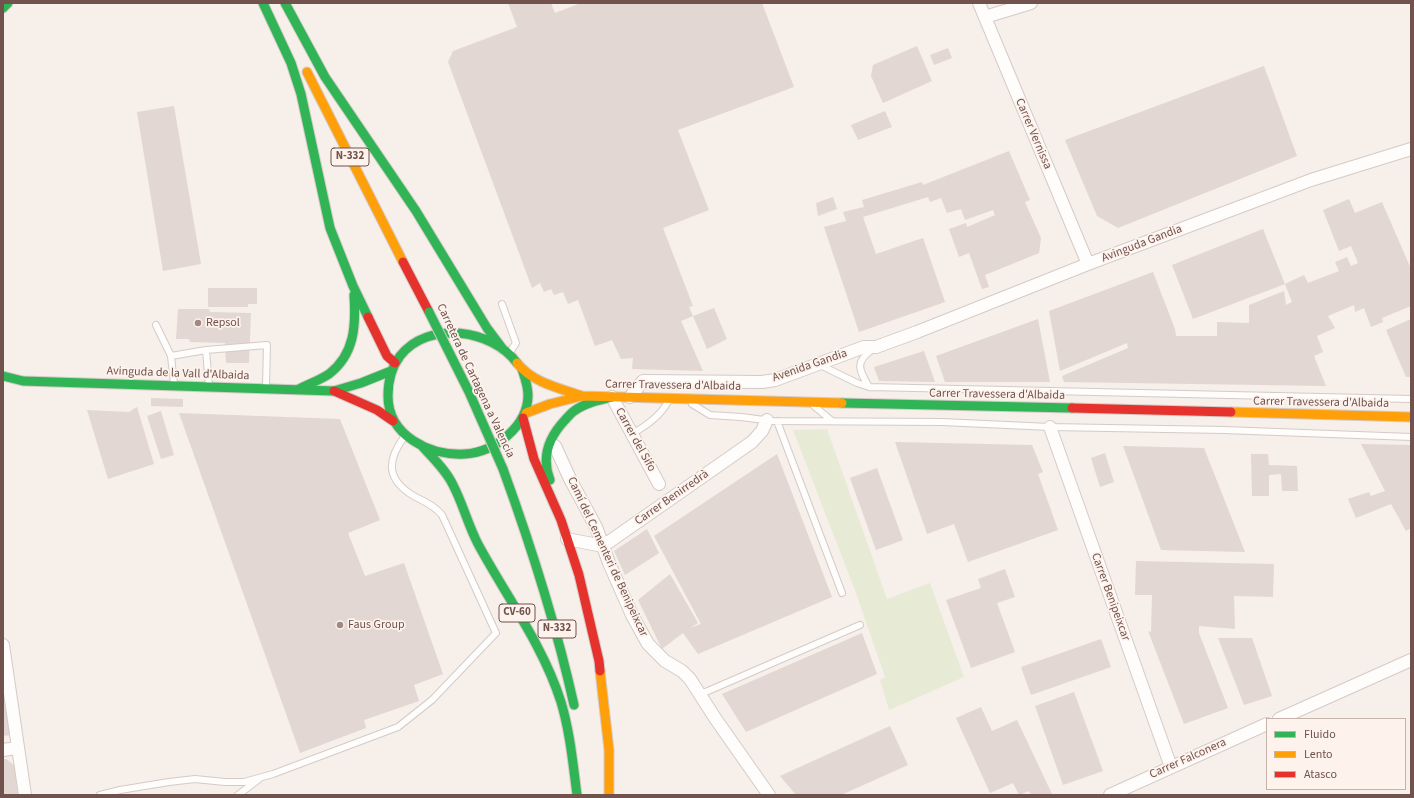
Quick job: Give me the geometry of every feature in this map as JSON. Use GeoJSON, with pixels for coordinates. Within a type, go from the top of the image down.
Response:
{"type":"FeatureCollection","features":[{"type":"Feature","properties":{"kind":"main road"},"geometry":{"type":"LineString","coordinates":[[3,8],[8,3]]}},
{"type":"Feature","properties":{"kind":"main road"},"geometry":{"type":"LineString","coordinates":[[263,3],[291,63],[299,88],[330,228],[353,286],[393,367]]}},
{"type":"Feature","properties":{"kind":"main road"},"geometry":{"type":"LineString","coordinates":[[272,3],[283,24]]}},
{"type":"Feature","properties":{"kind":"main road"},"geometry":{"type":"LineString","coordinates":[[285,3],[325,77],[416,211],[487,328],[522,369],[525,377],[528,402],[524,416],[514,430],[505,439],[474,453],[441,453],[422,446],[405,435],[393,421],[389,411],[387,391],[393,367],[402,353],[409,346],[439,334],[451,333],[466,334],[481,338],[506,351]]}},
{"type":"Feature","properties":{"kind":"main road","name":"Carretera de Cartagena a Valencia"},"geometry":{"type":"LineString","coordinates":[[304,65],[429,312],[503,469],[542,579],[556,628],[575,711]]}},
{"type":"Feature","properties":{"kind":"main road"},"geometry":{"type":"LineString","coordinates":[[299,389],[329,374],[348,354],[354,339],[355,330],[356,314],[353,286]]}},
{"type":"Feature","properties":{"kind":"main road","name":"Avinguda de la Vall d'Albaida"},"geometry":{"type":"LineString","coordinates":[[3,376],[22,381],[334,391],[361,383],[393,367]]}},
{"type":"Feature","properties":{"kind":"main road","name":"Carrer Travessera d'Albaida"},"geometry":{"type":"LineString","coordinates":[[522,369],[535,379],[582,396]]}},
{"type":"Feature","properties":{"kind":"main road","name":"Avinguda de la Vall d'Albaida"},"geometry":{"type":"LineString","coordinates":[[10,386],[22,381]]}},
{"type":"Feature","properties":{"kind":"main road","name":"Avinguda de la Vall d'Albaida"},"geometry":{"type":"LineString","coordinates":[[334,391],[377,410],[393,421]]}},
{"type":"Feature","properties":{"kind":"main road","name":"Carrer Travessera d'Albaida"},"geometry":{"type":"LineString","coordinates":[[524,416],[550,404],[582,396],[1411,417]]}},
{"type":"Feature","properties":{"kind":"main road"},"geometry":{"type":"LineString","coordinates":[[560,520],[553,489],[547,472],[546,458],[552,437],[566,418],[574,411],[594,401],[612,397]]}},
{"type":"Feature","properties":{"kind":"main road"},"geometry":{"type":"LineString","coordinates":[[524,416],[526,432],[534,459],[560,520],[578,574],[599,661],[609,750],[609,795]]}},
{"type":"Feature","properties":{"kind":"main road","name":"CV-60"},"geometry":{"type":"LineString","coordinates":[[422,446],[446,473],[453,484],[477,542],[536,645],[550,673],[561,703],[571,747],[577,795]]}},
{"type":"Feature","properties":{"kind":"street","name":"Carrer Vernissa"},"geometry":{"type":"LineString","coordinates":[[979,3],[1088,264]]}},
{"type":"Feature","properties":{"kind":"street"},"geometry":{"type":"LineString","coordinates":[[984,17],[1031,3]]}},
{"type":"Feature","properties":{"kind":"street","name":"Avinguda Gandia"},"geometry":{"type":"LineString","coordinates":[[876,347],[1088,264],[1311,180],[1411,149]]}},
{"type":"Feature","properties":{"kind":"street","name":"Avenida Gandia"},"geometry":{"type":"LineString","coordinates":[[630,397],[643,381],[762,382],[775,380],[864,347],[876,347]]}},
{"type":"Feature","properties":{"kind":"street","name":"Carrer del Sifo"},"geometry":{"type":"LineString","coordinates":[[612,397],[659,484]]}},
{"type":"Feature","properties":{"kind":"street","name":"Carrer Benirredrà"},"geometry":{"type":"LineString","coordinates":[[603,546],[752,442],[772,421]]}},
{"type":"Feature","properties":{"kind":"street","name":"Carrer Benipeixcar"},"geometry":{"type":"LineString","coordinates":[[1050,427],[1171,767]]}},
{"type":"Feature","properties":{"kind":"street","name":"Camí del Cementeri de Benipeixcar"},"geometry":{"type":"LineString","coordinates":[[555,446],[570,479],[596,527],[609,563],[632,615],[648,644],[664,661],[686,675],[701,694],[715,718],[769,795]]}},
{"type":"Feature","properties":{"kind":"street"},"geometry":{"type":"LineString","coordinates":[[567,539],[603,546]]}},
{"type":"Feature","properties":{"kind":"street"},"geometry":{"type":"LineString","coordinates":[[3,645],[25,795]]}},
{"type":"Feature","properties":{"kind":"street"},"geometry":{"type":"LineString","coordinates":[[1281,718],[1411,660]]}},
{"type":"Feature","properties":{"kind":"street","name":"Carrer Falconera"},"geometry":{"type":"LineString","coordinates":[[1110,795],[1266,724]]}},
{"type":"Feature","properties":{"kind":"street"},"geometry":{"type":"LineString","coordinates":[[3,750],[17,748]]}},
{"type":"Feature","properties":{"kind":"lane"},"geometry":{"type":"LineString","coordinates":[[502,304],[516,343],[506,351]]}},
{"type":"Feature","properties":{"kind":"lane"},"geometry":{"type":"LineString","coordinates":[[156,325],[171,356],[174,386]]}},
{"type":"Feature","properties":{"kind":"lane"},"geometry":{"type":"LineString","coordinates":[[171,356],[206,350],[267,344],[266,388]]}},
{"type":"Feature","properties":{"kind":"lane"},"geometry":{"type":"LineString","coordinates":[[869,387],[860,371],[860,364],[863,357],[876,347]]}},
{"type":"Feature","properties":{"kind":"lane"},"geometry":{"type":"LineString","coordinates":[[206,350],[209,387]]}},
{"type":"Feature","properties":{"kind":"lane"},"geometry":{"type":"LineString","coordinates":[[817,364],[869,387],[1411,399]]}},
{"type":"Feature","properties":{"kind":"lane"},"geometry":{"type":"LineString","coordinates":[[631,434],[646,426],[663,411],[670,398]]}},
{"type":"Feature","properties":{"kind":"lane"},"geometry":{"type":"LineString","coordinates":[[682,398],[710,414],[772,421],[942,422],[1050,427],[1240,430],[1411,437]]}},
{"type":"Feature","properties":{"kind":"lane"},"geometry":{"type":"LineString","coordinates":[[808,402],[832,421]]}},
{"type":"Feature","properties":{"kind":"lane"},"geometry":{"type":"LineString","coordinates":[[772,421],[842,593]]}},
{"type":"Feature","properties":{"kind":"lane"},"geometry":{"type":"LineString","coordinates":[[100,795],[120,790],[195,779],[244,782],[273,774],[398,727],[432,700],[496,634],[442,514],[431,504],[408,492],[396,478],[391,464],[395,449],[405,435]]}},
{"type":"Feature","properties":{"kind":"lane"},"geometry":{"type":"LineString","coordinates":[[701,694],[860,625]]}},
{"type":"Feature","properties":{"kind":"lane"},"geometry":{"type":"LineString","coordinates":[[242,794],[262,777]]}},
{"type":"Feature","properties":{"kind":"green space"},"geometry":{"type":"Polygon","coordinates":[[[827,429],[887,599],[930,583],[964,677],[889,710],[880,680],[885,677],[856,593],[793,430],[827,429]]]}},
{"type":"Feature","properties":{"kind":"building"},"geometry":{"type":"Polygon","coordinates":[[[508,3],[551,3],[555,13],[581,3],[762,3],[794,87],[678,130],[709,210],[663,228],[693,306],[689,307],[693,316],[681,321],[703,371],[632,369],[633,358],[621,359],[612,340],[595,346],[578,300],[568,304],[563,292],[554,295],[551,289],[544,292],[540,283],[532,288],[448,62],[453,51],[517,27],[508,3]]]}},
{"type":"Feature","properties":{"kind":"building"},"geometry":{"type":"Polygon","coordinates":[[[917,46],[932,81],[883,103],[871,76],[873,65],[917,46]]]}},
{"type":"Feature","properties":{"kind":"building"},"geometry":{"type":"Polygon","coordinates":[[[948,48],[952,58],[934,65],[930,55],[948,48]]]}},
{"type":"Feature","properties":{"kind":"building"},"geometry":{"type":"Polygon","coordinates":[[[1264,66],[1297,156],[1118,228],[1097,216],[1065,140],[1264,66]]]}},
{"type":"Feature","properties":{"kind":"building"},"geometry":{"type":"Polygon","coordinates":[[[174,106],[201,264],[163,271],[137,112],[174,106]]]}},
{"type":"Feature","properties":{"kind":"building"},"geometry":{"type":"Polygon","coordinates":[[[885,111],[892,127],[858,140],[851,125],[885,111]]]}},
{"type":"Feature","properties":{"kind":"building"},"geometry":{"type":"Polygon","coordinates":[[[1009,151],[1030,200],[1025,202],[1041,238],[1039,253],[985,275],[989,287],[982,289],[969,253],[959,257],[949,229],[966,223],[967,227],[995,215],[993,210],[965,220],[961,209],[947,213],[941,198],[930,202],[928,197],[863,217],[876,254],[923,238],[945,302],[859,332],[824,227],[846,221],[843,212],[864,207],[862,200],[922,182],[923,185],[1009,151]]]}},
{"type":"Feature","properties":{"kind":"building"},"geometry":{"type":"Polygon","coordinates":[[[833,197],[837,209],[818,216],[816,203],[833,197]]]}},
{"type":"Feature","properties":{"kind":"building"},"geometry":{"type":"Polygon","coordinates":[[[1349,199],[1355,213],[1382,202],[1411,269],[1411,306],[1382,318],[1383,322],[1371,327],[1364,308],[1355,312],[1354,305],[1328,316],[1335,328],[1317,336],[1323,352],[1314,356],[1326,386],[1064,382],[1062,376],[1128,348],[1127,343],[1060,371],[1049,311],[1153,272],[1175,329],[1176,336],[1217,336],[1217,322],[1249,323],[1249,305],[1284,291],[1286,305],[1292,302],[1285,284],[1304,275],[1308,283],[1339,271],[1335,262],[1347,257],[1351,266],[1358,263],[1351,246],[1339,251],[1323,210],[1349,199]]]}},
{"type":"Feature","properties":{"kind":"building"},"geometry":{"type":"Polygon","coordinates":[[[1263,229],[1285,284],[1193,319],[1172,265],[1263,229]]]}},
{"type":"Feature","properties":{"kind":"building"},"geometry":{"type":"Polygon","coordinates":[[[208,288],[257,288],[257,304],[248,304],[248,307],[208,307],[208,288]]]}},
{"type":"Feature","properties":{"kind":"building"},"geometry":{"type":"Polygon","coordinates":[[[714,308],[727,339],[707,349],[693,316],[714,308]]]}},
{"type":"Feature","properties":{"kind":"building"},"geometry":{"type":"Polygon","coordinates":[[[178,309],[209,309],[210,312],[251,313],[249,363],[226,363],[225,343],[190,342],[189,339],[176,339],[178,309]]]}},
{"type":"Feature","properties":{"kind":"building"},"geometry":{"type":"Polygon","coordinates":[[[1038,319],[1050,382],[945,382],[936,356],[1038,319]]]}},
{"type":"Feature","properties":{"kind":"building"},"geometry":{"type":"Polygon","coordinates":[[[1411,319],[1411,377],[1406,377],[1386,330],[1411,319]]]}},
{"type":"Feature","properties":{"kind":"building"},"geometry":{"type":"Polygon","coordinates":[[[924,351],[935,382],[879,381],[874,367],[924,351]]]}},
{"type":"Feature","properties":{"kind":"building"},"geometry":{"type":"Polygon","coordinates":[[[151,398],[183,399],[183,407],[151,406],[151,398]]]}},
{"type":"Feature","properties":{"kind":"building"},"geometry":{"type":"Polygon","coordinates":[[[137,407],[154,464],[108,479],[87,410],[129,412],[137,407]]]}},
{"type":"Feature","properties":{"kind":"building"},"geometry":{"type":"Polygon","coordinates":[[[161,411],[174,455],[161,459],[147,416],[161,411]]]}},
{"type":"Feature","properties":{"kind":"building","name":"Faus Group"},"geometry":{"type":"Polygon","coordinates":[[[179,413],[340,419],[380,520],[348,533],[365,576],[404,563],[443,674],[414,685],[419,701],[364,720],[366,728],[300,753],[179,413]]]}},
{"type":"Feature","properties":{"kind":"building"},"geometry":{"type":"Polygon","coordinates":[[[895,442],[1032,445],[1043,472],[1038,474],[1058,530],[968,562],[954,524],[927,534],[895,442]]]}},
{"type":"Feature","properties":{"kind":"building"},"geometry":{"type":"Polygon","coordinates":[[[1361,444],[1411,445],[1411,528],[1406,531],[1391,504],[1356,518],[1348,499],[1369,492],[1371,496],[1385,491],[1361,444]]]}},
{"type":"Feature","properties":{"kind":"building"},"geometry":{"type":"Polygon","coordinates":[[[1123,446],[1204,448],[1245,552],[1161,550],[1123,446]]]}},
{"type":"Feature","properties":{"kind":"building"},"geometry":{"type":"Polygon","coordinates":[[[1105,453],[1114,482],[1100,487],[1091,458],[1105,453]]]}},
{"type":"Feature","properties":{"kind":"building"},"geometry":{"type":"Polygon","coordinates":[[[777,454],[832,597],[698,654],[683,633],[662,649],[638,600],[670,574],[698,623],[690,628],[701,624],[654,536],[777,454]]]}},
{"type":"Feature","properties":{"kind":"building"},"geometry":{"type":"Polygon","coordinates":[[[1251,454],[1268,454],[1269,465],[1297,466],[1298,491],[1282,491],[1281,474],[1269,475],[1269,496],[1252,496],[1251,454]]]}},
{"type":"Feature","properties":{"kind":"building"},"geometry":{"type":"Polygon","coordinates":[[[877,468],[903,540],[876,550],[850,478],[877,468]]]}},
{"type":"Feature","properties":{"kind":"building"},"geometry":{"type":"Polygon","coordinates":[[[647,529],[659,553],[625,575],[614,551],[647,529]]]}},
{"type":"Feature","properties":{"kind":"building"},"geometry":{"type":"Polygon","coordinates":[[[1136,561],[1274,564],[1273,597],[1234,596],[1235,629],[1199,626],[1199,633],[1228,708],[1184,724],[1148,631],[1151,632],[1152,595],[1135,595],[1136,561]]]}},
{"type":"Feature","properties":{"kind":"building"},"geometry":{"type":"Polygon","coordinates":[[[1005,569],[1015,597],[997,603],[1015,652],[971,668],[946,600],[981,588],[978,579],[1005,569]]]}},
{"type":"Feature","properties":{"kind":"building"},"geometry":{"type":"Polygon","coordinates":[[[862,633],[877,674],[746,732],[722,694],[862,633]]]}},
{"type":"Feature","properties":{"kind":"building"},"geometry":{"type":"Polygon","coordinates":[[[1218,638],[1252,638],[1272,696],[1244,705],[1218,638]]]}},
{"type":"Feature","properties":{"kind":"building"},"geometry":{"type":"Polygon","coordinates":[[[1101,639],[1111,667],[1031,695],[1021,667],[1101,639]]]}},
{"type":"Feature","properties":{"kind":"building"},"geometry":{"type":"Polygon","coordinates":[[[3,684],[11,735],[3,736],[3,684]]]}},
{"type":"Feature","properties":{"kind":"building"},"geometry":{"type":"Polygon","coordinates":[[[1074,692],[1103,771],[1063,785],[1035,706],[1074,692]]]}},
{"type":"Feature","properties":{"kind":"building"},"geometry":{"type":"Polygon","coordinates":[[[981,707],[992,731],[1017,720],[1052,794],[1031,795],[1029,791],[1019,795],[1013,783],[990,793],[956,718],[981,707]]]}},
{"type":"Feature","properties":{"kind":"building"},"geometry":{"type":"Polygon","coordinates":[[[890,726],[908,765],[841,795],[796,795],[780,776],[890,726]]]}},
{"type":"Feature","properties":{"kind":"building"},"geometry":{"type":"Polygon","coordinates":[[[3,759],[6,759],[14,765],[18,795],[3,795],[3,759]]]}},
{"type":"Feature","properties":{"kind":"traffic: fast"},"geometry":{"type":"LineString","coordinates":[[3,8],[8,3]]}},
{"type":"Feature","properties":{"kind":"traffic: fast"},"geometry":{"type":"LineString","coordinates":[[263,3],[291,63],[301,94],[330,228],[353,286],[368,317]]}},
{"type":"Feature","properties":{"kind":"traffic: fast"},"geometry":{"type":"LineString","coordinates":[[285,3],[325,77],[416,211],[487,328],[502,348]]}},
{"type":"Feature","properties":{"kind":"traffic: fast"},"geometry":{"type":"LineString","coordinates":[[299,389],[329,374],[338,366],[344,357],[349,348],[354,328],[354,295]]}},
{"type":"Feature","properties":{"kind":"traffic: fast"},"geometry":{"type":"LineString","coordinates":[[429,312],[469,392],[503,469]]}},
{"type":"Feature","properties":{"kind":"traffic: fast"},"geometry":{"type":"LineString","coordinates":[[517,363],[506,351],[492,342],[476,336],[460,333],[443,333],[427,337],[412,345],[400,356],[394,365],[388,396],[390,410],[395,422],[413,441],[438,451],[452,454],[465,454],[488,448],[498,443],[516,427],[527,406],[527,385],[522,369]]}},
{"type":"Feature","properties":{"kind":"traffic: fast"},"geometry":{"type":"LineString","coordinates":[[3,376],[23,381],[334,391],[361,383],[391,371]]}},
{"type":"Feature","properties":{"kind":"traffic: fast"},"geometry":{"type":"LineString","coordinates":[[550,480],[546,463],[548,448],[559,427],[578,408],[592,402],[612,397]]}},
{"type":"Feature","properties":{"kind":"traffic: fast"},"geometry":{"type":"LineString","coordinates":[[842,403],[1072,408]]}},
{"type":"Feature","properties":{"kind":"traffic: fast"},"geometry":{"type":"LineString","coordinates":[[421,445],[450,479],[457,492],[478,544],[534,641],[553,681],[561,702],[567,725],[577,795]]}},
{"type":"Feature","properties":{"kind":"traffic: fast"},"geometry":{"type":"LineString","coordinates":[[503,469],[542,586],[574,705]]}},
{"type":"Feature","properties":{"kind":"traffic: slow"},"geometry":{"type":"LineString","coordinates":[[307,72],[403,262]]}},
{"type":"Feature","properties":{"kind":"traffic: slow"},"geometry":{"type":"LineString","coordinates":[[517,363],[523,370],[539,380],[582,396]]}},
{"type":"Feature","properties":{"kind":"traffic: slow"},"geometry":{"type":"LineString","coordinates":[[526,413],[550,404],[582,396],[842,403]]}},
{"type":"Feature","properties":{"kind":"traffic: slow"},"geometry":{"type":"LineString","coordinates":[[1231,412],[1411,417]]}},
{"type":"Feature","properties":{"kind":"traffic: slow"},"geometry":{"type":"LineString","coordinates":[[600,671],[609,750],[609,795]]}},
{"type":"Feature","properties":{"kind":"traffic: jam"},"geometry":{"type":"LineString","coordinates":[[403,262],[429,312]]}},
{"type":"Feature","properties":{"kind":"traffic: jam"},"geometry":{"type":"LineString","coordinates":[[368,317],[387,356],[395,363]]}},
{"type":"Feature","properties":{"kind":"traffic: jam"},"geometry":{"type":"LineString","coordinates":[[334,391],[377,410],[393,421]]}},
{"type":"Feature","properties":{"kind":"traffic: jam"},"geometry":{"type":"LineString","coordinates":[[1072,408],[1231,412]]}},
{"type":"Feature","properties":{"kind":"traffic: jam"},"geometry":{"type":"LineString","coordinates":[[523,418],[534,459],[561,520],[579,575],[600,671]]}},
{"type":"Feature","properties":{"kind":"place","name":"Repsol"},"geometry":{"type":"Point","coordinates":[198,323]}},
{"type":"Feature","properties":{"kind":"place","name":"Faus Group"},"geometry":{"type":"Point","coordinates":[340,625]}}]}
